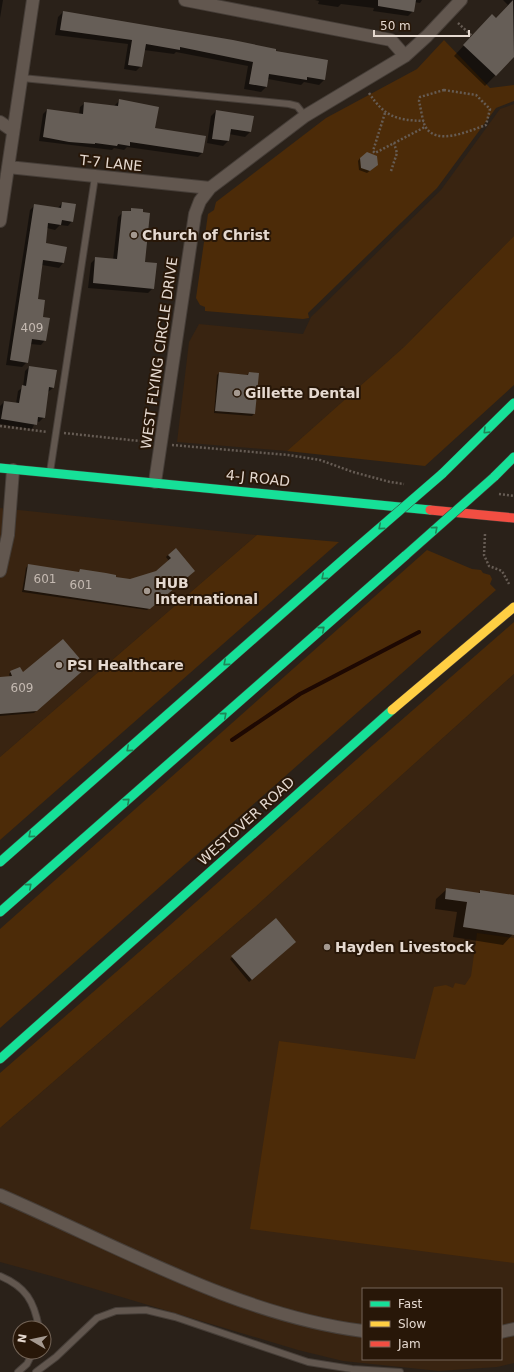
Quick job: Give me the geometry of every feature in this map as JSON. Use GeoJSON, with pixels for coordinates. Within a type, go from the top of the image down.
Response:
{"type":"FeatureCollection","features":[{"type":"Feature","properties":{"kind":"main road"},"geometry":{"type":"LineString","coordinates":[[0,862],[442,474],[514,403]]}},
{"type":"Feature","properties":{"kind":"main road"},"geometry":{"type":"LineString","coordinates":[[0,912],[406,555],[494,477],[514,457]]}},
{"type":"Feature","properties":{"kind":"main road","name":"4-J ROAD"},"geometry":{"type":"LineString","coordinates":[[0,468],[514,518]]}},
{"type":"Feature","properties":{"kind":"main road","name":"WESTOVER ROAD"},"geometry":{"type":"LineString","coordinates":[[0,1059],[412,692],[514,607]]}},
{"type":"Feature","properties":{"kind":"street"},"geometry":{"type":"LineString","coordinates":[[0,222],[33,0]]}},
{"type":"Feature","properties":{"kind":"street"},"geometry":{"type":"LineString","coordinates":[[185,0],[391,40],[405,56]]}},
{"type":"Feature","properties":{"kind":"street","name":"WEST FLYING CIRCLE DRIVE"},"geometry":{"type":"LineString","coordinates":[[155,482],[195,214],[200,201],[210,188],[305,116],[405,56],[427,36],[461,0]]}},
{"type":"Feature","properties":{"kind":"street"},"geometry":{"type":"LineString","coordinates":[[0,122],[13,131]]}},
{"type":"Feature","properties":{"kind":"street","name":"T-7 LANE"},"geometry":{"type":"LineString","coordinates":[[8,168],[210,188]]}},
{"type":"Feature","properties":{"kind":"street"},"geometry":{"type":"LineString","coordinates":[[0,571],[8,535],[13,470]]}},
{"type":"Feature","properties":{"kind":"street"},"geometry":{"type":"LineString","coordinates":[[0,1195],[160,1268],[263,1308],[303,1319],[362,1331]]}},
{"type":"Feature","properties":{"kind":"street"},"geometry":{"type":"LineString","coordinates":[[502,1332],[514,1329]]}},
{"type":"Feature","properties":{"kind":"lane"},"geometry":{"type":"LineString","coordinates":[[22,78],[289,104],[297,106],[305,116]]}},
{"type":"Feature","properties":{"kind":"lane"},"geometry":{"type":"LineString","coordinates":[[50,473],[95,177]]}},
{"type":"Feature","properties":{"kind":"lane"},"geometry":{"type":"LineString","coordinates":[[0,1276],[13,1281],[27,1294],[36,1310],[38,1320]]}},
{"type":"Feature","properties":{"kind":"lane"},"geometry":{"type":"LineString","coordinates":[[36,1372],[56,1358],[97,1318],[116,1311],[146,1310],[175,1317],[308,1362],[352,1369],[400,1372]]}},
{"type":"Feature","properties":{"kind":"lane"},"geometry":{"type":"LineString","coordinates":[[18,1372],[29,1360]]}},
{"type":"Feature","properties":{"kind":"path"},"geometry":{"type":"LineString","coordinates":[[458,23],[472,36]]}},
{"type":"Feature","properties":{"kind":"path"},"geometry":{"type":"LineString","coordinates":[[444,90],[476,95],[490,109],[486,125],[457,136],[439,135],[431,132],[425,127],[424,121],[419,102],[420,98],[444,90]]}},
{"type":"Feature","properties":{"kind":"path"},"geometry":{"type":"LineString","coordinates":[[369,93],[385,113],[397,119],[424,121]]}},
{"type":"Feature","properties":{"kind":"path"},"geometry":{"type":"LineString","coordinates":[[385,113],[373,151],[375,153],[425,127]]}},
{"type":"Feature","properties":{"kind":"path"},"geometry":{"type":"LineString","coordinates":[[391,171],[397,153],[394,143]]}},
{"type":"Feature","properties":{"kind":"path"},"geometry":{"type":"LineString","coordinates":[[0,426],[50,432]]}},
{"type":"Feature","properties":{"kind":"path"},"geometry":{"type":"LineString","coordinates":[[60,433],[148,442]]}},
{"type":"Feature","properties":{"kind":"path"},"geometry":{"type":"LineString","coordinates":[[175,445],[288,455],[320,460],[353,472],[390,482],[405,484]]}},
{"type":"Feature","properties":{"kind":"path"},"geometry":{"type":"LineString","coordinates":[[498,494],[514,496]]}},
{"type":"Feature","properties":{"kind":"path"},"geometry":{"type":"LineString","coordinates":[[485,534],[484,555],[489,566],[502,571],[509,584]]}},
{"type":"Feature","properties":{"kind":"shaded area"},"geometry":{"type":"Polygon","coordinates":[[[444,40],[490,88],[514,85],[514,101],[496,108],[437,188],[308,313],[309,318],[303,319],[205,311],[205,307],[200,305],[196,298],[208,214],[214,210],[216,202],[326,118],[417,69],[444,40]]]}},
{"type":"Feature","properties":{"kind":"shaded area"},"geometry":{"type":"Polygon","coordinates":[[[514,104],[514,236],[404,347],[287,451],[177,442],[189,342],[199,324],[303,334],[311,317],[441,190],[500,109],[514,104]]]}},
{"type":"Feature","properties":{"kind":"shaded area"},"geometry":{"type":"Polygon","coordinates":[[[514,236],[514,385],[425,466],[287,451],[404,347],[514,236]]]}},
{"type":"Feature","properties":{"kind":"shaded area"},"geometry":{"type":"Polygon","coordinates":[[[0,508],[257,535],[0,757],[0,508]]]}},
{"type":"Feature","properties":{"kind":"shaded area"},"geometry":{"type":"Polygon","coordinates":[[[257,535],[339,542],[0,840],[0,757],[257,535]]]}},
{"type":"Feature","properties":{"kind":"shaded area"},"geometry":{"type":"Polygon","coordinates":[[[427,550],[472,569],[481,570],[483,573],[490,575],[492,579],[490,584],[496,590],[0,1028],[0,929],[427,550]]]}},
{"type":"Feature","properties":{"kind":"shaded area"},"geometry":{"type":"Polygon","coordinates":[[[514,622],[514,674],[254,908],[0,1128],[0,1073],[514,622]]]}},
{"type":"Feature","properties":{"kind":"shaded area"},"geometry":{"type":"Polygon","coordinates":[[[514,674],[514,1363],[497,1367],[439,1371],[343,1361],[298,1350],[0,1262],[0,1128],[254,908],[514,674]]]}},
{"type":"Feature","properties":{"kind":"shaded area"},"geometry":{"type":"Polygon","coordinates":[[[477,933],[514,938],[514,1263],[250,1229],[279,1041],[415,1059],[434,987],[446,985],[453,988],[455,983],[465,985],[471,976],[477,933]]]}},
{"type":"Feature","properties":{"kind":"building"},"geometry":{"type":"Polygon","coordinates":[[[378,0],[416,0],[414,12],[378,6],[378,0]]]}},
{"type":"Feature","properties":{"kind":"building"},"geometry":{"type":"Polygon","coordinates":[[[513,0],[514,57],[496,76],[463,45],[492,14],[496,18],[513,0]]]}},
{"type":"Feature","properties":{"kind":"building"},"geometry":{"type":"Polygon","coordinates":[[[63,11],[233,40],[276,49],[276,51],[328,60],[325,80],[307,77],[307,80],[269,74],[267,87],[249,84],[253,62],[180,47],[180,50],[146,44],[142,67],[128,65],[132,40],[60,30],[63,11]]]}},
{"type":"Feature","properties":{"kind":"building"},"geometry":{"type":"Polygon","coordinates":[[[119,99],[159,107],[155,128],[206,136],[203,153],[130,142],[130,146],[118,144],[117,146],[69,142],[43,137],[47,109],[83,114],[84,102],[118,106],[119,99]]]}},
{"type":"Feature","properties":{"kind":"building"},"geometry":{"type":"Polygon","coordinates":[[[216,110],[254,116],[251,132],[231,129],[229,141],[212,139],[216,110]]]}},
{"type":"Feature","properties":{"kind":"building"},"geometry":{"type":"Polygon","coordinates":[[[367,152],[377,156],[378,165],[370,171],[361,168],[360,158],[367,152]]]}},
{"type":"Feature","properties":{"kind":"building"},"geometry":{"type":"Polygon","coordinates":[[[62,202],[76,204],[73,222],[62,220],[61,225],[48,223],[46,243],[67,247],[64,263],[43,260],[38,299],[45,300],[43,317],[50,318],[46,341],[32,339],[28,363],[10,360],[34,204],[61,208],[62,202]]]}},
{"type":"Feature","properties":{"kind":"building","name":"Church of Christ"},"geometry":{"type":"Polygon","coordinates":[[[131,208],[143,209],[143,212],[150,213],[145,262],[157,263],[154,289],[93,283],[95,257],[117,259],[122,211],[131,211],[131,208]]]}},
{"type":"Feature","properties":{"kind":"building"},"geometry":{"type":"Polygon","coordinates":[[[29,366],[57,370],[54,388],[49,387],[45,418],[38,417],[37,425],[1,419],[4,401],[19,403],[22,385],[26,386],[29,366]]]}},
{"type":"Feature","properties":{"kind":"building","name":"Gillette Dental"},"geometry":{"type":"Polygon","coordinates":[[[219,372],[248,375],[249,372],[259,373],[255,414],[215,411],[219,372]]]}},
{"type":"Feature","properties":{"kind":"building"},"geometry":{"type":"Polygon","coordinates":[[[176,548],[195,571],[150,609],[24,590],[28,564],[79,572],[80,569],[130,579],[156,571],[171,558],[168,555],[176,548]]]}},
{"type":"Feature","properties":{"kind":"building"},"geometry":{"type":"Polygon","coordinates":[[[63,639],[87,667],[37,711],[0,714],[0,677],[12,676],[10,671],[20,667],[23,672],[63,639]]]}},
{"type":"Feature","properties":{"kind":"building"},"geometry":{"type":"Polygon","coordinates":[[[446,888],[480,893],[480,890],[514,895],[514,935],[463,927],[467,902],[445,899],[446,888]]]}},
{"type":"Feature","properties":{"kind":"building"},"geometry":{"type":"Polygon","coordinates":[[[276,918],[296,942],[252,980],[231,956],[276,918]]]}},
{"type":"Feature","properties":{"kind":"waterway"},"geometry":{"type":"LineString","coordinates":[[232,740],[300,694],[419,632]]}},
{"type":"Feature","properties":{"kind":"traffic: fast"},"geometry":{"type":"LineString","coordinates":[[442,474],[514,403]]}},
{"type":"Feature","properties":{"kind":"traffic: fast"},"geometry":{"type":"LineString","coordinates":[[494,477],[514,457]]}},
{"type":"Feature","properties":{"kind":"traffic: fast"},"geometry":{"type":"LineString","coordinates":[[0,468],[430,510]]}},
{"type":"Feature","properties":{"kind":"traffic: fast"},"geometry":{"type":"LineString","coordinates":[[353,551],[442,474]]}},
{"type":"Feature","properties":{"kind":"traffic: fast"},"geometry":{"type":"LineString","coordinates":[[406,555],[494,477]]}},
{"type":"Feature","properties":{"kind":"traffic: fast"},"geometry":{"type":"LineString","coordinates":[[0,862],[353,551]]}},
{"type":"Feature","properties":{"kind":"traffic: fast"},"geometry":{"type":"LineString","coordinates":[[0,912],[406,555]]}},
{"type":"Feature","properties":{"kind":"traffic: fast"},"geometry":{"type":"LineString","coordinates":[[0,1059],[392,710]]}},
{"type":"Feature","properties":{"kind":"traffic: slow"},"geometry":{"type":"LineString","coordinates":[[392,710],[514,607]]}},
{"type":"Feature","properties":{"kind":"traffic: jam"},"geometry":{"type":"LineString","coordinates":[[430,510],[514,518]]}},
{"type":"Feature","properties":{"kind":"place","name":"Church of Christ"},"geometry":{"type":"Point","coordinates":[134,235]}},
{"type":"Feature","properties":{"kind":"place","name":"Gillette Dental"},"geometry":{"type":"Point","coordinates":[237,393]}},
{"type":"Feature","properties":{"kind":"place","name":"HUB International"},"geometry":{"type":"Point","coordinates":[147,591]}},
{"type":"Feature","properties":{"kind":"place","name":"PSI Healthcare"},"geometry":{"type":"Point","coordinates":[59,665]}},
{"type":"Feature","properties":{"kind":"place","name":"Hayden Livestock"},"geometry":{"type":"Point","coordinates":[327,947]}}]}
